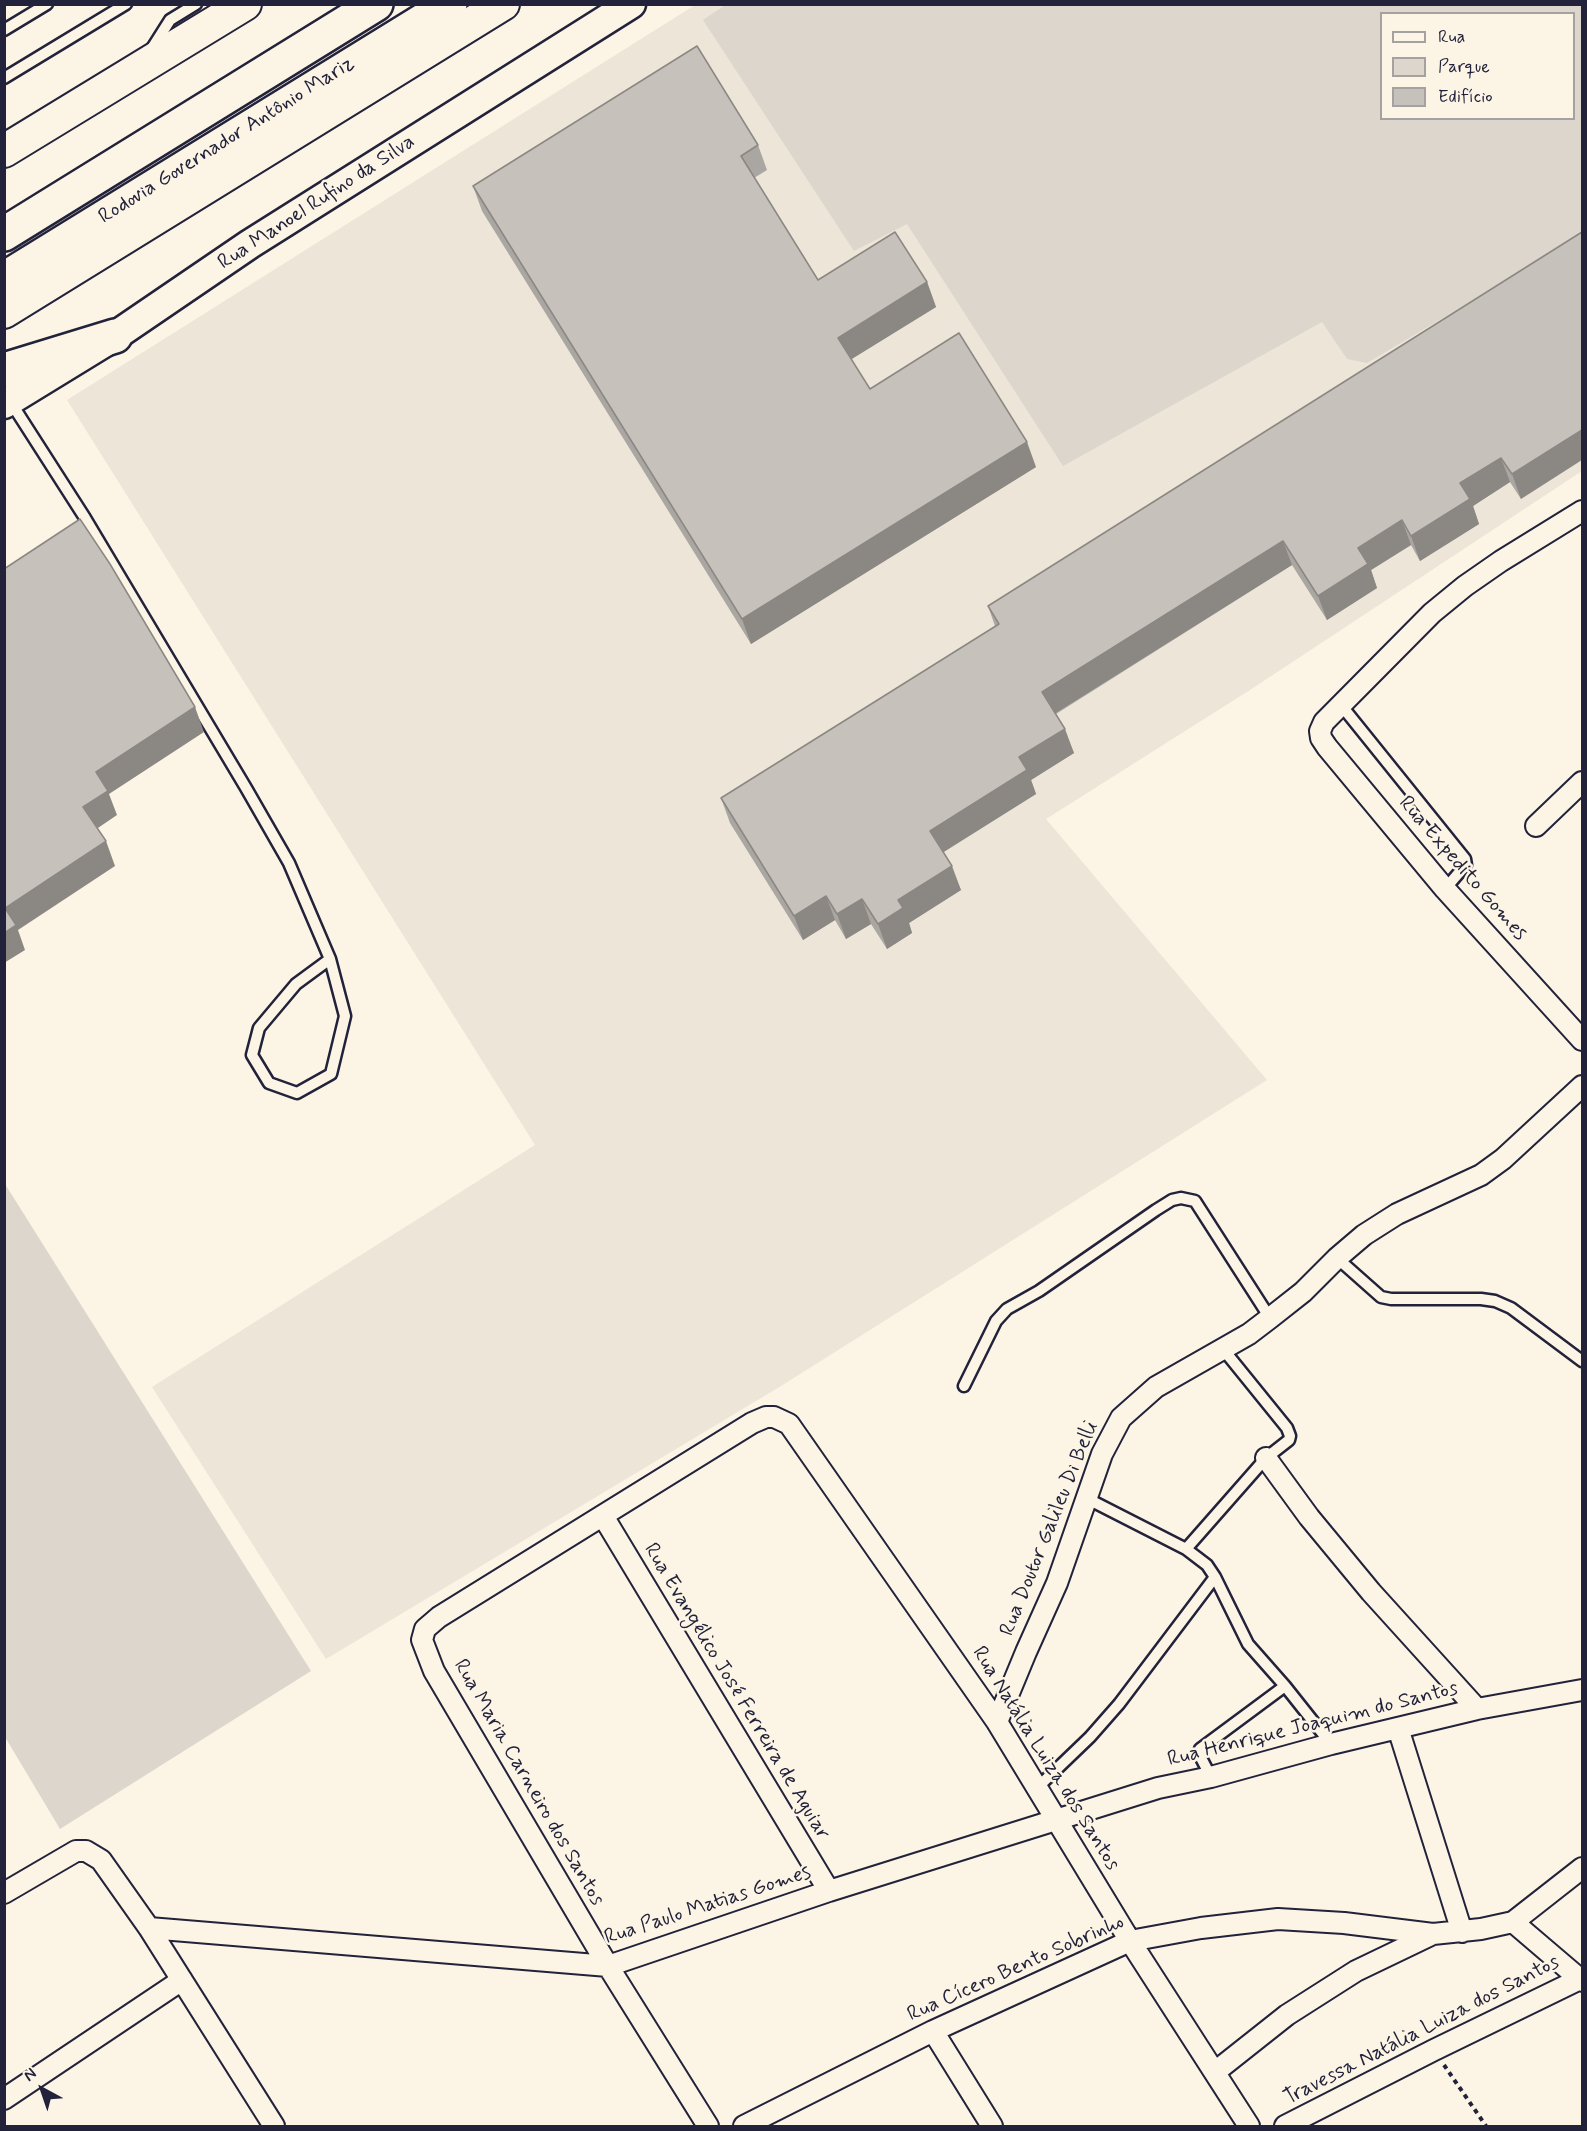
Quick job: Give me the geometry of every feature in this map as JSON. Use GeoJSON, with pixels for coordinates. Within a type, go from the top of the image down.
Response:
{"type":"FeatureCollection","features":[{"type":"Feature","properties":{"kind":"highway","name":"Rodovia Governador Antônio Mariz"},"geometry":{"type":"LineString","coordinates":[[4,234],[376,4]]}},
{"type":"Feature","properties":{"kind":"highway","name":"Rodovia Governador Antônio Mariz"},"geometry":{"type":"LineString","coordinates":[[4,279],[450,4]]}},
{"type":"Feature","properties":{"kind":"highway"},"geometry":{"type":"LineString","coordinates":[[6,392],[115,336]]}},
{"type":"Feature","properties":{"kind":"main road"},"geometry":{"type":"LineString","coordinates":[[4,151],[245,4]]}},
{"type":"Feature","properties":{"kind":"main road"},"geometry":{"type":"LineString","coordinates":[[4,312],[503,4]]}},
{"type":"Feature","properties":{"kind":"main road","name":"Rua Manoel Rufino da Silva"},"geometry":{"type":"LineString","coordinates":[[115,336],[250,244],[631,4]]}},
{"type":"Feature","properties":{"kind":"street"},"geometry":{"type":"LineString","coordinates":[[1341,705],[1432,612],[1501,561],[1582,511]]}},
{"type":"Feature","properties":{"kind":"street","name":"Rua Expedito Gomes"},"geometry":{"type":"LineString","coordinates":[[1341,705],[1324,722],[1320,731],[1321,738],[1327,747],[1445,889],[1582,1040]]}},
{"type":"Feature","properties":{"kind":"street"},"geometry":{"type":"LineString","coordinates":[[1536,826],[1582,782]]}},
{"type":"Feature","properties":{"kind":"street","name":"Rua Doutor Galileu Di Belli"},"geometry":{"type":"LineString","coordinates":[[997,1722],[1057,1583],[1102,1454],[1121,1418],[1156,1387],[1250,1334],[1303,1292],[1337,1258],[1365,1235],[1397,1214],[1482,1175],[1503,1159],[1582,1086]]}},
{"type":"Feature","properties":{"kind":"street","name":"Rua Natália Luiza dos Santos"},"geometry":{"type":"LineString","coordinates":[[603,1516],[752,1423],[766,1417],[774,1417],[789,1424],[997,1722],[1130,1941],[1249,2127]]}},
{"type":"Feature","properties":{"kind":"street"},"geometry":{"type":"LineString","coordinates":[[1266,1458],[1309,1517],[1371,1592],[1477,1709]]}},
{"type":"Feature","properties":{"kind":"street","name":"Rua Maria Carneiro dos Santos"},"geometry":{"type":"LineString","coordinates":[[603,1516],[438,1617],[425,1629],[422,1640],[434,1671],[608,1966],[708,2127]]}},
{"type":"Feature","properties":{"kind":"street","name":"Rua Evangélico José Ferreira de Aguiar"},"geometry":{"type":"LineString","coordinates":[[603,1516],[829,1891]]}},
{"type":"Feature","properties":{"kind":"street","name":"Rua Henrique Joaquim do Santos"},"geometry":{"type":"LineString","coordinates":[[1057,1819],[1158,1788],[1331,1744],[1477,1709],[1582,1690]]}},
{"type":"Feature","properties":{"kind":"street"},"geometry":{"type":"LineString","coordinates":[[1398,1728],[1462,1932]]}},
{"type":"Feature","properties":{"kind":"street","name":"Rua Paulo Matias Gomes"},"geometry":{"type":"LineString","coordinates":[[149,1928],[608,1966],[829,1891],[1057,1819]]}},
{"type":"Feature","properties":{"kind":"street"},"geometry":{"type":"LineString","coordinates":[[4,1893],[76,1851],[86,1851],[101,1860],[149,1928],[274,2127]]}},
{"type":"Feature","properties":{"kind":"street"},"geometry":{"type":"LineString","coordinates":[[1215,2072],[1287,2015],[1356,1971],[1433,1934],[1462,1932],[1513,1922],[1582,1868]]}},
{"type":"Feature","properties":{"kind":"street","name":"Rua Cícero Bento Sobrinho"},"geometry":{"type":"LineString","coordinates":[[744,2127],[933,2031],[1130,1941],[1201,1928],[1278,1919],[1344,1923],[1433,1934]]}},
{"type":"Feature","properties":{"kind":"street"},"geometry":{"type":"LineString","coordinates":[[1513,1922],[1581,1980]]}},
{"type":"Feature","properties":{"kind":"street"},"geometry":{"type":"LineString","coordinates":[[4,2099],[182,1980]]}},
{"type":"Feature","properties":{"kind":"street","name":"Travessa Natália Luiza dos Santos"},"geometry":{"type":"LineString","coordinates":[[1286,2127],[1434,2050],[1581,1980]]}},
{"type":"Feature","properties":{"kind":"street"},"geometry":{"type":"LineString","coordinates":[[933,2031],[992,2127]]}},
{"type":"Feature","properties":{"kind":"lane"},"geometry":{"type":"LineString","coordinates":[[4,30],[47,4]]}},
{"type":"Feature","properties":{"kind":"lane"},"geometry":{"type":"LineString","coordinates":[[4,78],[126,4]]}},
{"type":"Feature","properties":{"kind":"lane"},"geometry":{"type":"LineString","coordinates":[[139,70],[170,20],[196,4]]}},
{"type":"Feature","properties":{"kind":"lane"},"geometry":{"type":"LineString","coordinates":[[6,392],[85,518],[289,863],[330,959],[345,1016],[331,1074],[297,1093],[269,1083],[252,1055],[259,1028],[296,984],[330,959]]}},
{"type":"Feature","properties":{"kind":"lane"},"geometry":{"type":"LineString","coordinates":[[1341,705],[1465,859],[1466,865],[1445,889]]}},
{"type":"Feature","properties":{"kind":"lane"},"geometry":{"type":"LineString","coordinates":[[963,1386],[996,1321],[1007,1309],[1039,1291],[1156,1210],[1172,1200],[1181,1198],[1195,1201],[1270,1318]]}},
{"type":"Feature","properties":{"kind":"lane"},"geometry":{"type":"LineString","coordinates":[[1337,1258],[1382,1297],[1496,1301],[1512,1308],[1582,1361]]}},
{"type":"Feature","properties":{"kind":"lane"},"geometry":{"type":"LineString","coordinates":[[1186,1549],[1266,1458],[1289,1440],[1290,1433],[1223,1349]]}},
{"type":"Feature","properties":{"kind":"lane"},"geometry":{"type":"LineString","coordinates":[[1086,1498],[1186,1549],[1207,1565],[1248,1644],[1331,1744]]}},
{"type":"Feature","properties":{"kind":"lane"},"geometry":{"type":"LineString","coordinates":[[1038,1787],[1090,1737],[1119,1704],[1215,1577]]}},
{"type":"Feature","properties":{"kind":"lane"},"geometry":{"type":"LineString","coordinates":[[1211,1776],[1199,1754],[1200,1749],[1285,1686]]}},
{"type":"Feature","properties":{"kind":"path"},"geometry":{"type":"LineString","coordinates":[[1434,2050],[1486,2127]]}},
{"type":"Feature","properties":{"kind":"shaded area"},"geometry":{"type":"Polygon","coordinates":[[[695,5],[1502,5],[1380,12],[1380,120],[1406,120],[1582,135],[1582,471],[1250,690],[1046,819],[1267,1080],[781,1386],[326,1659],[152,1387],[535,1145],[67,400],[695,5]]]}},
{"type":"Feature","properties":{"kind":"green space"},"geometry":{"type":"Polygon","coordinates":[[[727,4],[1582,5],[1582,235],[1367,363],[1347,359],[1322,322],[1063,466],[907,224],[854,251],[703,20],[727,4]]]}},
{"type":"Feature","properties":{"kind":"green space"},"geometry":{"type":"Polygon","coordinates":[[[5,1184],[311,1671],[60,1829],[5,1737],[5,1184]]]}},
{"type":"Feature","properties":{"kind":"building"},"geometry":{"type":"Polygon","coordinates":[[[697,46],[758,145],[741,156],[818,280],[895,232],[927,282],[838,338],[870,389],[959,333],[1027,442],[742,619],[473,186],[697,46]]]}},
{"type":"Feature","properties":{"kind":"building"},"geometry":{"type":"Polygon","coordinates":[[[1582,232],[1582,430],[1512,474],[1501,458],[1460,483],[1470,499],[1411,536],[1402,520],[1358,548],[1368,564],[1318,596],[1283,541],[1042,692],[1065,729],[1019,757],[1027,770],[930,831],[952,866],[898,900],[903,908],[878,924],[862,899],[837,914],[826,896],[794,916],[721,798],[999,624],[988,606],[1582,232]]]}},
{"type":"Feature","properties":{"kind":"building"},"geometry":{"type":"Polygon","coordinates":[[[80,519],[110,564],[195,707],[96,772],[108,791],[83,807],[106,841],[5,908],[16,925],[4,933],[4,569],[80,519]]]}}]}
